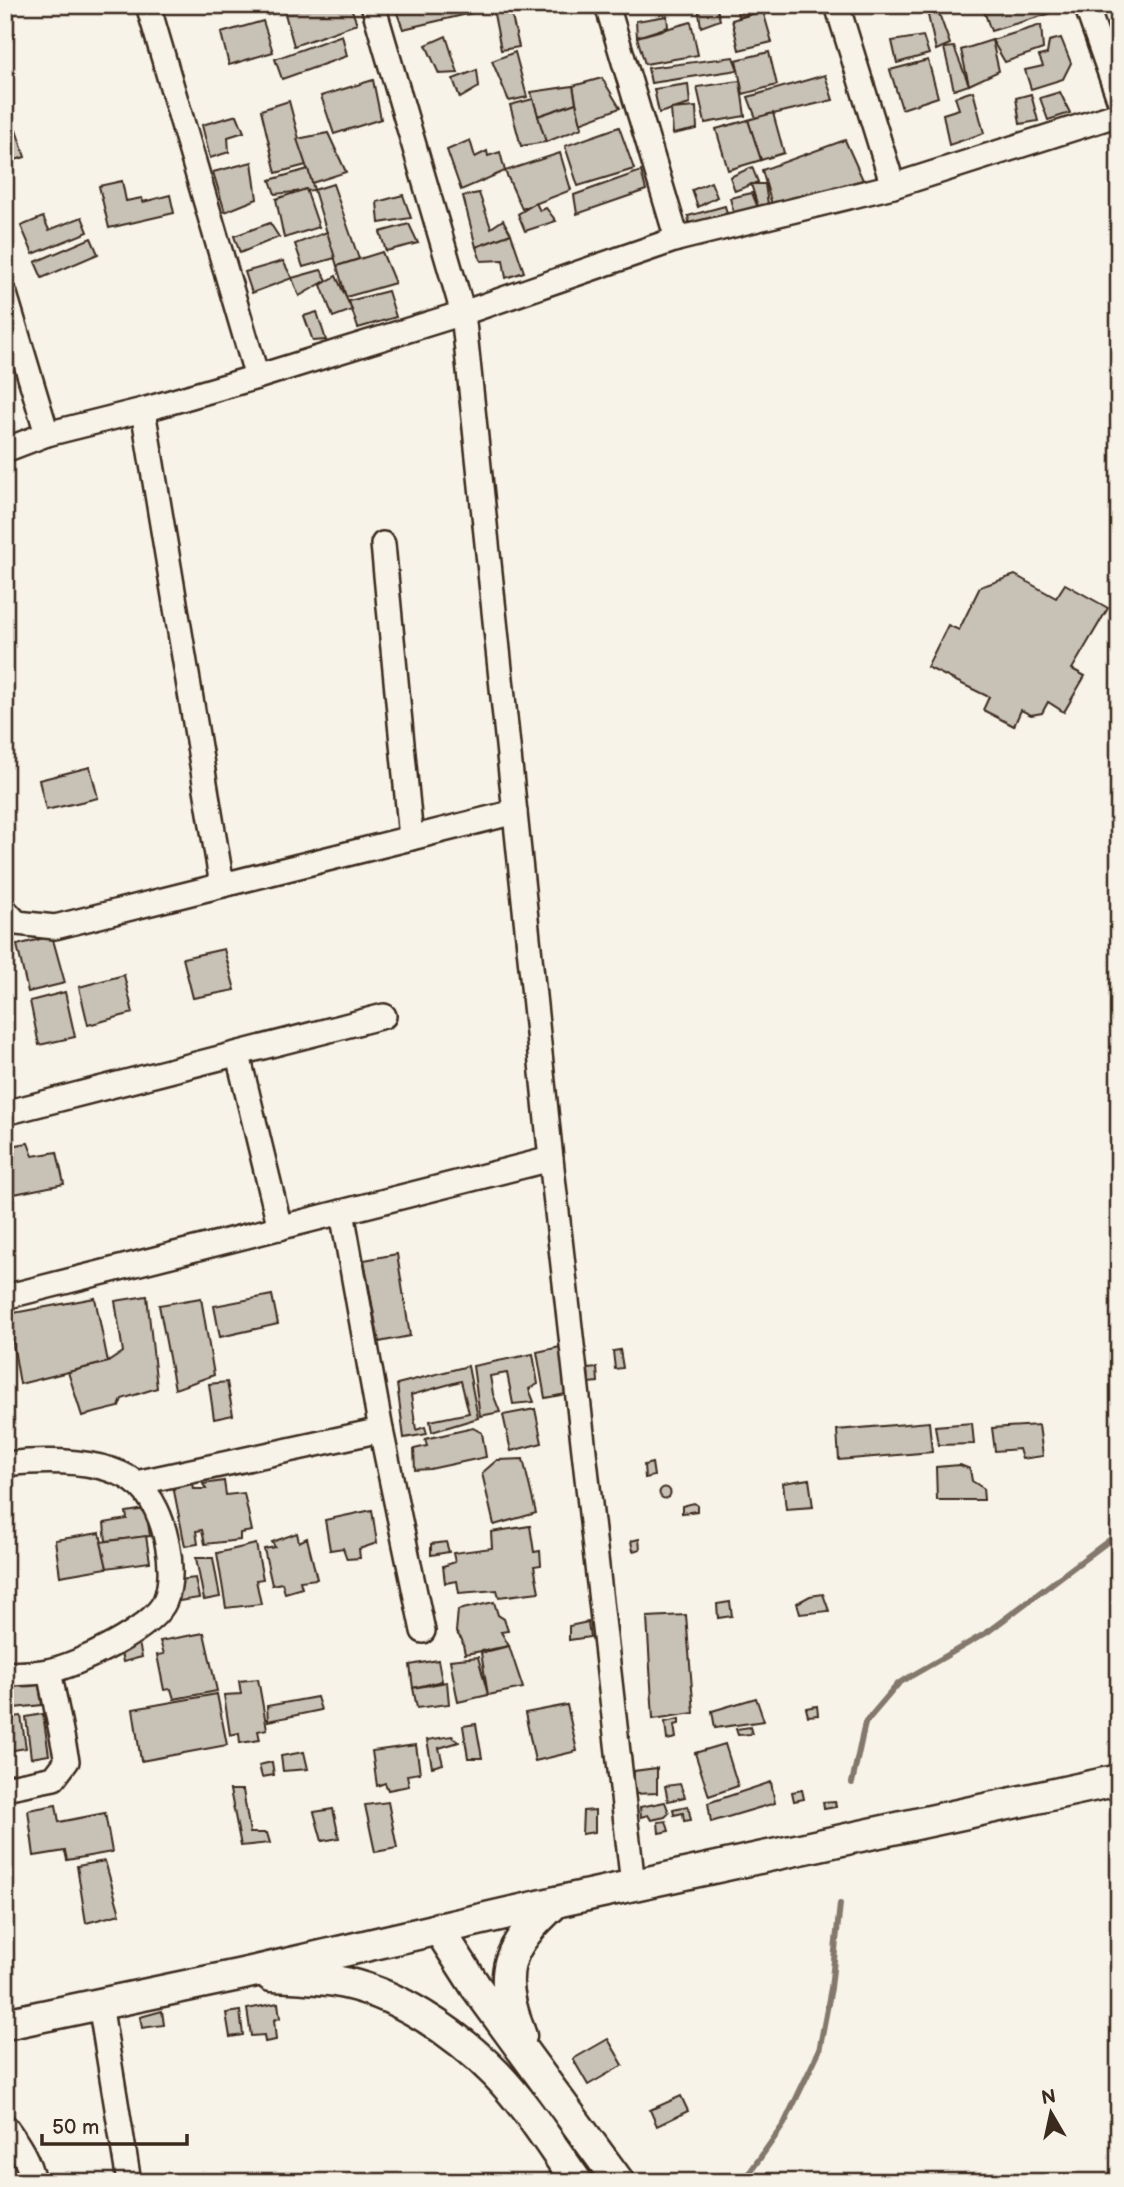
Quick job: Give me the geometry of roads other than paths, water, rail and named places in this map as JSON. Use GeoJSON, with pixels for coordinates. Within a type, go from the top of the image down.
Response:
{"type":"FeatureCollection","features":[{"type":"Feature","properties":{"kind":"main road"},"geometry":{"type":"LineString","coordinates":[[5,2024],[1119,1780]]}},
{"type":"Feature","properties":{"kind":"main road"},"geometry":{"type":"LineString","coordinates":[[530,2059],[515,2020],[509,1997],[508,1978],[518,1942],[528,1927],[556,1902]]}},
{"type":"Feature","properties":{"kind":"main road"},"geometry":{"type":"LineString","coordinates":[[438,1928],[476,1987],[619,2182]]}},
{"type":"Feature","properties":{"kind":"main road"},"geometry":{"type":"LineString","coordinates":[[243,1974],[337,1981],[404,2005],[467,2048],[497,2075],[577,2182]]}},
{"type":"Feature","properties":{"kind":"street"},"geometry":{"type":"LineString","coordinates":[[148,5],[257,377]]}},
{"type":"Feature","properties":{"kind":"street"},"geometry":{"type":"LineString","coordinates":[[373,5],[463,313],[551,1159],[633,1885]]}},
{"type":"Feature","properties":{"kind":"street"},"geometry":{"type":"LineString","coordinates":[[607,5],[677,239]]}},
{"type":"Feature","properties":{"kind":"street"},"geometry":{"type":"LineString","coordinates":[[837,5],[893,187]]}},
{"type":"Feature","properties":{"kind":"street"},"geometry":{"type":"LineString","coordinates":[[1086,5],[1119,99]]}},
{"type":"Feature","properties":{"kind":"street"},"geometry":{"type":"LineString","coordinates":[[5,450],[47,434],[257,377],[463,313],[677,239],[893,187],[1119,114]]}},
{"type":"Feature","properties":{"kind":"street"},"geometry":{"type":"LineString","coordinates":[[5,294],[47,434]]}},
{"type":"Feature","properties":{"kind":"street"},"geometry":{"type":"LineString","coordinates":[[143,410],[222,885]]}},
{"type":"Feature","properties":{"kind":"street"},"geometry":{"type":"LineString","coordinates":[[383,544],[411,838]]}},
{"type":"Feature","properties":{"kind":"street"},"geometry":{"type":"LineString","coordinates":[[5,910],[17,923],[55,927],[515,812]]}},
{"type":"Feature","properties":{"kind":"street"},"geometry":{"type":"LineString","coordinates":[[5,1113],[384,1016]]}},
{"type":"Feature","properties":{"kind":"street"},"geometry":{"type":"LineString","coordinates":[[238,1055],[280,1228]]}},
{"type":"Feature","properties":{"kind":"street"},"geometry":{"type":"LineString","coordinates":[[5,1297],[551,1159]]}},
{"type":"Feature","properties":{"kind":"street"},"geometry":{"type":"LineString","coordinates":[[342,1212],[381,1430],[423,1631]]}},
{"type":"Feature","properties":{"kind":"street"},"geometry":{"type":"LineString","coordinates":[[136,1483],[381,1430]]}},
{"type":"Feature","properties":{"kind":"street"},"geometry":{"type":"LineString","coordinates":[[5,1463],[33,1461],[103,1466],[136,1483],[157,1510],[170,1556],[170,1577],[165,1602],[146,1624],[101,1651],[49,1671],[5,1674]]}},
{"type":"Feature","properties":{"kind":"street"},"geometry":{"type":"LineString","coordinates":[[5,1788],[54,1779],[67,1761],[49,1671]]}},
{"type":"Feature","properties":{"kind":"street"},"geometry":{"type":"LineString","coordinates":[[100,2004],[130,2182]]}},
{"type":"Feature","properties":{"kind":"street"},"geometry":{"type":"LineString","coordinates":[[5,2126],[24,2154],[33,2182]]}},
{"type":"Feature","properties":{"kind":"waterway"},"geometry":{"type":"LineString","coordinates":[[852,1783],[865,1723],[899,1683],[986,1633],[1119,1533]]}},
{"type":"Feature","properties":{"kind":"waterway"},"geometry":{"type":"LineString","coordinates":[[743,2182],[784,2124],[819,2051],[831,1988],[840,1904]]}}]}
